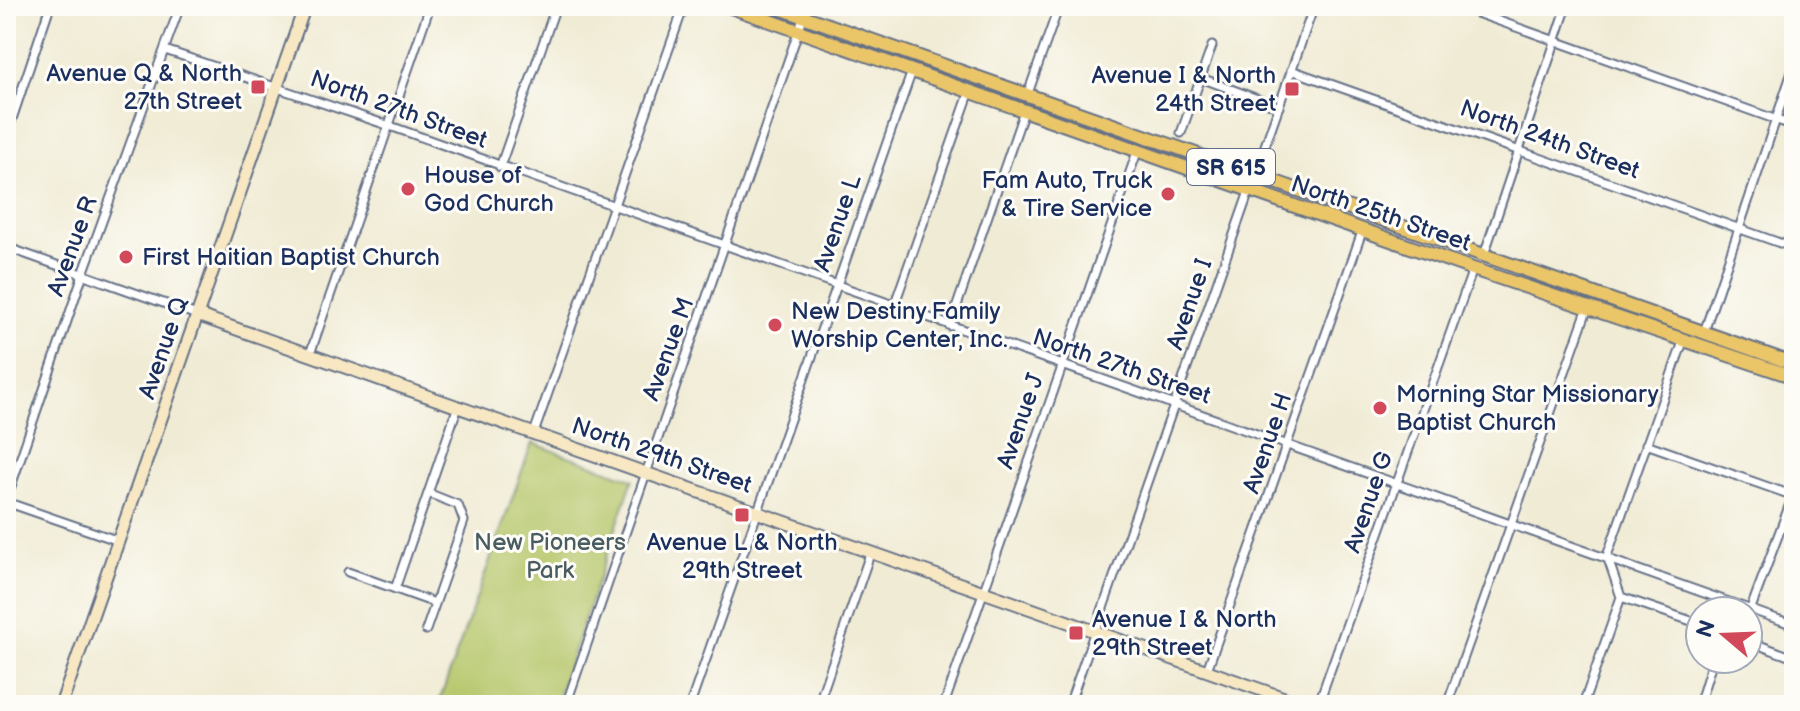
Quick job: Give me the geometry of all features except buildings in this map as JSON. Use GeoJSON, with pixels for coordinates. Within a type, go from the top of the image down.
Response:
{"type":"FeatureCollection","features":[{"type":"Feature","properties":{"kind":"main road","name":"North 25th Street"},"geometry":{"type":"LineString","coordinates":[[728,6],[1473,269],[1588,307],[1601,306],[1686,333],[1704,332],[1794,364]]}},
{"type":"Feature","properties":{"kind":"main road","name":"North 25th Street"},"geometry":{"type":"LineString","coordinates":[[774,6],[805,11],[1027,96],[1484,255],[1794,377]]}},
{"type":"Feature","properties":{"kind":"main road"},"geometry":{"type":"LineString","coordinates":[[929,77],[942,75],[1011,100],[1027,96]]}},
{"type":"Feature","properties":{"kind":"main road"},"geometry":{"type":"LineString","coordinates":[[1386,238],[1397,237],[1468,261],[1477,261],[1484,255]]}},
{"type":"Feature","properties":{"kind":"street"},"geometry":{"type":"LineString","coordinates":[[6,137],[50,6]]}},
{"type":"Feature","properties":{"kind":"street","name":"Avenue R"},"geometry":{"type":"LineString","coordinates":[[6,502],[83,274],[180,6]]}},
{"type":"Feature","properties":{"kind":"street","name":"Avenue Q"},"geometry":{"type":"LineString","coordinates":[[61,705],[305,6]]}},
{"type":"Feature","properties":{"kind":"street"},"geometry":{"type":"LineString","coordinates":[[310,354],[430,6]]}},
{"type":"Feature","properties":{"kind":"street"},"geometry":{"type":"LineString","coordinates":[[500,167],[556,6]]}},
{"type":"Feature","properties":{"kind":"street"},"geometry":{"type":"LineString","coordinates":[[534,433],[684,6]]}},
{"type":"Feature","properties":{"kind":"street"},"geometry":{"type":"LineString","coordinates":[[1027,96],[1059,6]]}},
{"type":"Feature","properties":{"kind":"street","name":"Avenue I"},"geometry":{"type":"LineString","coordinates":[[1069,705],[1314,6]]}},
{"type":"Feature","properties":{"kind":"street"},"geometry":{"type":"LineString","coordinates":[[1457,6],[1794,126]]}},
{"type":"Feature","properties":{"kind":"street"},"geometry":{"type":"LineString","coordinates":[[1484,255],[1567,6]]}},
{"type":"Feature","properties":{"kind":"street","name":"Avenue M"},"geometry":{"type":"LineString","coordinates":[[567,702],[805,11]]}},
{"type":"Feature","properties":{"kind":"street"},"geometry":{"type":"LineString","coordinates":[[1181,133],[1212,46]]}},
{"type":"Feature","properties":{"kind":"street","name":"North 27th Street"},"geometry":{"type":"LineString","coordinates":[[165,50],[390,126],[1395,484],[1607,556],[1708,595]]}},
{"type":"Feature","properties":{"kind":"street"},"geometry":{"type":"LineString","coordinates":[[1704,332],[1794,66]]}},
{"type":"Feature","properties":{"kind":"street","name":"North 24th Street"},"geometry":{"type":"LineString","coordinates":[[1291,70],[1794,248]]}},
{"type":"Feature","properties":{"kind":"street","name":"Avenue L"},"geometry":{"type":"LineString","coordinates":[[690,705],[912,71]]}},
{"type":"Feature","properties":{"kind":"street"},"geometry":{"type":"LineString","coordinates":[[1201,78],[1279,107]]}},
{"type":"Feature","properties":{"kind":"street"},"geometry":{"type":"LineString","coordinates":[[894,306],[970,91]]}},
{"type":"Feature","properties":{"kind":"street"},"geometry":{"type":"LineString","coordinates":[[950,326],[1024,111]]}},
{"type":"Feature","properties":{"kind":"street","name":"Avenue J"},"geometry":{"type":"LineString","coordinates":[[944,705],[1060,365],[1137,152]]}},
{"type":"Feature","properties":{"kind":"street","name":"Avenue H"},"geometry":{"type":"LineString","coordinates":[[1207,670],[1363,229]]}},
{"type":"Feature","properties":{"kind":"street","name":"North 29th Street"},"geometry":{"type":"LineString","coordinates":[[6,247],[1304,705]]}},
{"type":"Feature","properties":{"kind":"street","name":"Avenue G"},"geometry":{"type":"LineString","coordinates":[[1318,705],[1473,269]]}},
{"type":"Feature","properties":{"kind":"street"},"geometry":{"type":"LineString","coordinates":[[1447,705],[1588,307]]}},
{"type":"Feature","properties":{"kind":"street"},"geometry":{"type":"LineString","coordinates":[[1583,705],[1621,597],[1607,556],[1686,333]]}},
{"type":"Feature","properties":{"kind":"street"},"geometry":{"type":"LineString","coordinates":[[395,589],[458,406]]}},
{"type":"Feature","properties":{"kind":"street"},"geometry":{"type":"LineString","coordinates":[[1646,444],[1794,495],[1755,595]]}},
{"type":"Feature","properties":{"kind":"street"},"geometry":{"type":"LineString","coordinates":[[426,630],[464,521],[458,505],[428,493]]}},
{"type":"Feature","properties":{"kind":"street"},"geometry":{"type":"LineString","coordinates":[[6,502],[119,541]]}},
{"type":"Feature","properties":{"kind":"street"},"geometry":{"type":"LineString","coordinates":[[818,705],[871,551]]}},
{"type":"Feature","properties":{"kind":"street"},"geometry":{"type":"LineString","coordinates":[[348,572],[435,603]]}},
{"type":"Feature","properties":{"kind":"street"},"geometry":{"type":"LineString","coordinates":[[1621,597],[1684,619]]}},
{"type":"Feature","properties":{"kind":"street","name":"North 27th Street"},"geometry":{"type":"LineString","coordinates":[[1764,616],[1794,625]]}},
{"type":"Feature","properties":{"kind":"street"},"geometry":{"type":"LineString","coordinates":[[1764,647],[1794,658]]}},
{"type":"Feature","properties":{"kind":"street"},"geometry":{"type":"LineString","coordinates":[[1699,705],[1708,675]]}},
{"type":"Feature","properties":{"kind":"street"},"geometry":{"type":"LineString","coordinates":[[567,702],[583,705]]}},
{"type":"Feature","properties":{"kind":"green space","name":"New Pioneers Park"},"geometry":{"type":"Polygon","coordinates":[[[532,443],[633,479],[555,705],[438,705],[532,443]]]}},
{"type":"Feature","properties":{"kind":"place","name":"Avenue Q & North 27th Street"},"geometry":{"type":"Point","coordinates":[258,87]}},
{"type":"Feature","properties":{"kind":"place","name":"Avenue I & North 24th Street"},"geometry":{"type":"Point","coordinates":[1292,89]}},
{"type":"Feature","properties":{"kind":"place","name":"House of God Church"},"geometry":{"type":"Point","coordinates":[408,189]}},
{"type":"Feature","properties":{"kind":"place","name":"Fam Auto, Truck & Tire Service"},"geometry":{"type":"Point","coordinates":[1168,194]}},
{"type":"Feature","properties":{"kind":"place","name":"First Haitian Baptist Church"},"geometry":{"type":"Point","coordinates":[126,257]}},
{"type":"Feature","properties":{"kind":"place","name":"New Destiny Family Worship Center, Inc."},"geometry":{"type":"Point","coordinates":[775,325]}},
{"type":"Feature","properties":{"kind":"place","name":"Morning Star Missionary Baptist Church"},"geometry":{"type":"Point","coordinates":[1380,408]}},
{"type":"Feature","properties":{"kind":"place","name":"Avenue L & North 29th Street"},"geometry":{"type":"Point","coordinates":[742,515]}},
{"type":"Feature","properties":{"kind":"place","name":"Avenue I & North 29th Street"},"geometry":{"type":"Point","coordinates":[1076,633]}}]}
